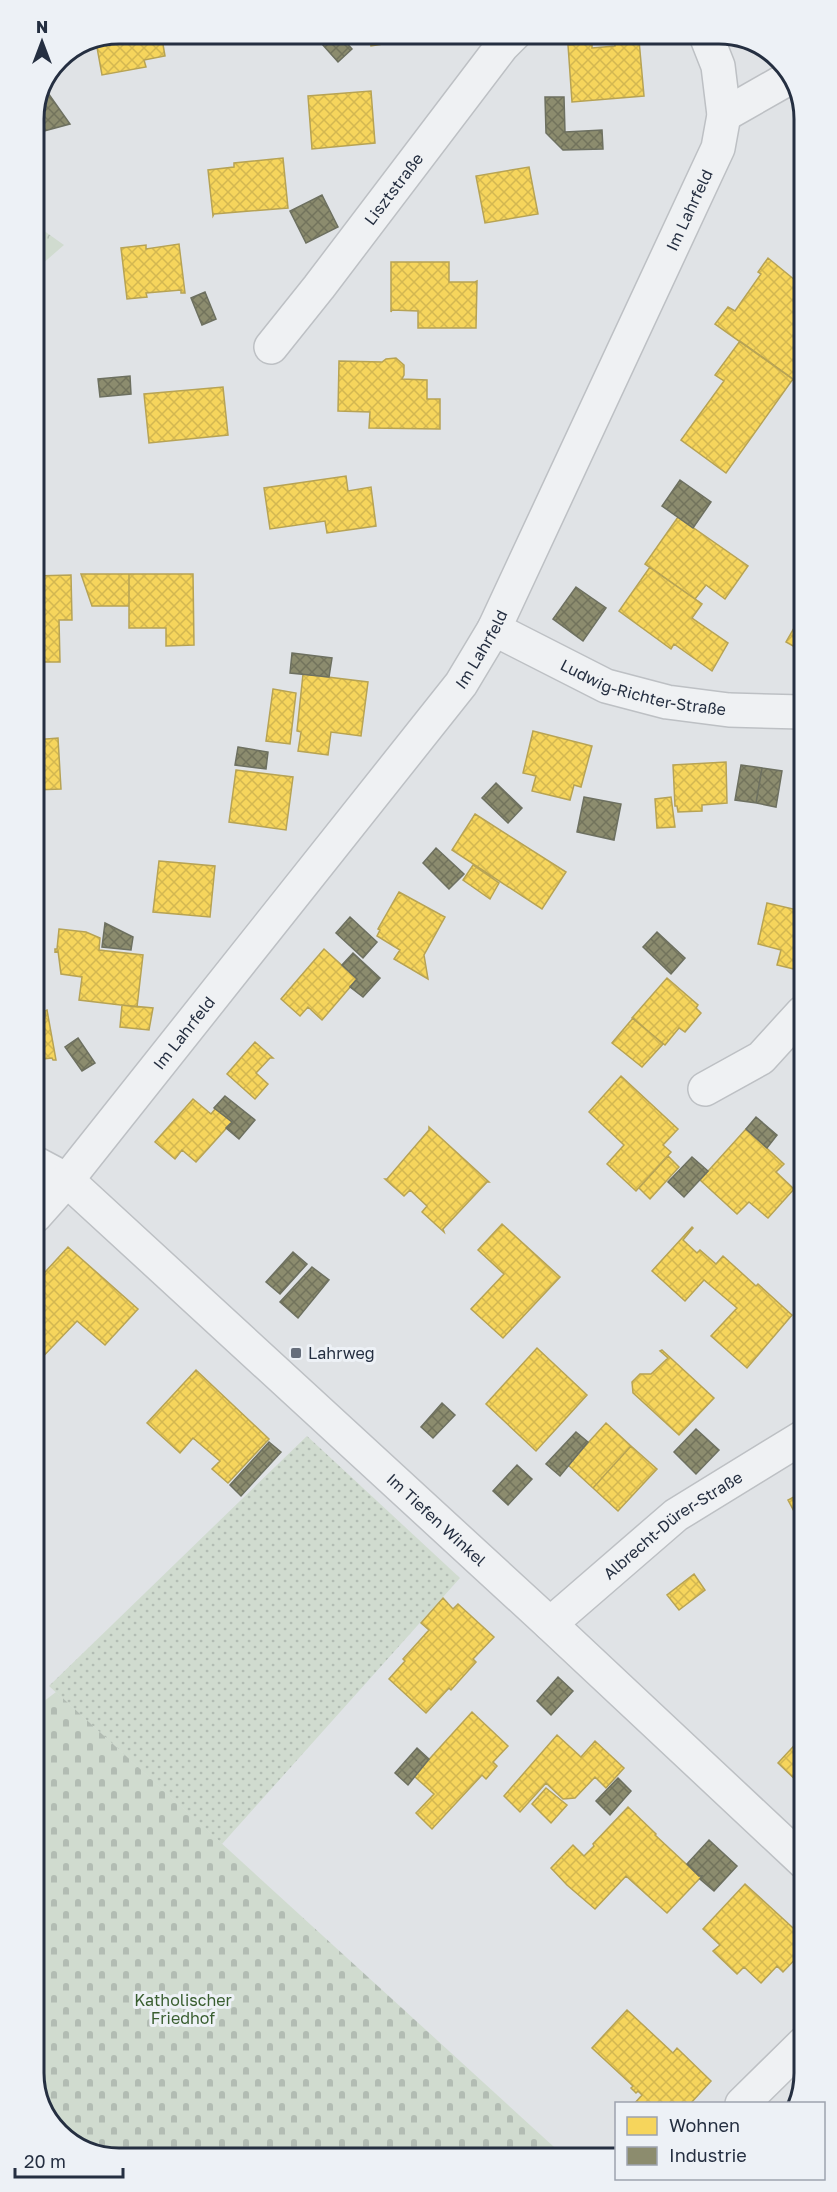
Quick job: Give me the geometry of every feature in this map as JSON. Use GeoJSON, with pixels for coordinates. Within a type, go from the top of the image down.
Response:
{"type":"FeatureCollection","features":[{"type":"Feature","properties":{"kind":"street","name":"Lisztstraße"},"geometry":{"type":"LineString","coordinates":[[271,347],[504,44]]}},
{"type":"Feature","properties":{"kind":"street","name":"Im Lahrfeld"},"geometry":{"type":"LineString","coordinates":[[67,1180],[461,684],[495,629],[718,148],[724,115],[718,66],[709,44]]}},
{"type":"Feature","properties":{"kind":"street"},"geometry":{"type":"LineString","coordinates":[[724,115],[783,81]]}},
{"type":"Feature","properties":{"kind":"street","name":"Ludwig-Richter-Straße"},"geometry":{"type":"LineString","coordinates":[[495,629],[606,686],[667,702],[719,709],[794,712]]}},
{"type":"Feature","properties":{"kind":"street"},"geometry":{"type":"LineString","coordinates":[[705,1089],[761,1058],[794,1022]]}},
{"type":"Feature","properties":{"kind":"street","name":"Im Tiefen Winkel"},"geometry":{"type":"LineString","coordinates":[[44,1168],[67,1180],[550,1624],[794,1853]]}},
{"type":"Feature","properties":{"kind":"street"},"geometry":{"type":"LineString","coordinates":[[44,1206],[67,1180]]}},
{"type":"Feature","properties":{"kind":"street","name":"Albrecht-Dürer-Straße"},"geometry":{"type":"LineString","coordinates":[[550,1624],[676,1515],[794,1443]]}},
{"type":"Feature","properties":{"kind":"street"},"geometry":{"type":"LineString","coordinates":[[743,2102],[794,2053]]}},
{"type":"Feature","properties":{"kind":"green space"},"geometry":{"type":"Polygon","coordinates":[[[44,231],[64,245],[44,262],[44,231]]]}},
{"type":"Feature","properties":{"kind":"green space"},"geometry":{"type":"Polygon","coordinates":[[[307,1436],[460,1578],[222,1844],[49,1686],[307,1436]]]}},
{"type":"Feature","properties":{"kind":"green space","name":"Katholischer Friedhof"},"geometry":{"type":"Polygon","coordinates":[[[56,1692],[555,2148],[114,2148],[90,2143],[65,2127],[51,2107],[44,2083],[44,1701],[56,1692]]]}},
{"type":"Feature","properties":{"kind":"building: Wohnen"},"geometry":{"type":"Polygon","coordinates":[[[163,44],[165,56],[144,60],[146,67],[102,75],[97,46],[163,44]]]}},
{"type":"Feature","properties":{"kind":"building: Wohnen"},"geometry":{"type":"Polygon","coordinates":[[[592,44],[592,48],[615,46],[615,44],[639,44],[644,96],[572,102],[568,45],[592,44]]]}},
{"type":"Feature","properties":{"kind":"building: Wohnen"},"geometry":{"type":"Polygon","coordinates":[[[371,91],[375,143],[312,149],[308,96],[371,91]]]}},
{"type":"Feature","properties":{"kind":"building: Wohnen"},"geometry":{"type":"Polygon","coordinates":[[[283,158],[288,208],[214,214],[213,216],[208,170],[234,167],[234,163],[283,158]]]}},
{"type":"Feature","properties":{"kind":"building: Wohnen"},"geometry":{"type":"Polygon","coordinates":[[[529,167],[538,214],[485,223],[476,176],[529,167]]]}},
{"type":"Feature","properties":{"kind":"building: Wohnen"},"geometry":{"type":"Polygon","coordinates":[[[179,244],[185,293],[181,293],[181,290],[146,293],[147,297],[127,299],[121,248],[146,245],[146,249],[179,244]]]}},
{"type":"Feature","properties":{"kind":"building: Wohnen"},"geometry":{"type":"Polygon","coordinates":[[[768,258],[794,279],[794,380],[715,324],[728,307],[735,311],[761,274],[758,272],[768,258]]]}},
{"type":"Feature","properties":{"kind":"building: Wohnen"},"geometry":{"type":"Polygon","coordinates":[[[391,262],[449,262],[449,282],[477,281],[476,328],[418,328],[418,311],[392,310],[391,312],[391,262]]]}},
{"type":"Feature","properties":{"kind":"building: Wohnen"},"geometry":{"type":"Polygon","coordinates":[[[740,341],[793,379],[726,473],[681,440],[724,381],[715,375],[740,341]]]}},
{"type":"Feature","properties":{"kind":"building: Wohnen"},"geometry":{"type":"Polygon","coordinates":[[[396,358],[404,365],[402,379],[427,380],[427,399],[440,399],[440,429],[369,428],[370,412],[338,411],[339,361],[382,362],[396,358]]]}},
{"type":"Feature","properties":{"kind":"building: Wohnen"},"geometry":{"type":"Polygon","coordinates":[[[223,387],[228,435],[149,443],[144,394],[223,387]]]}},
{"type":"Feature","properties":{"kind":"building: Wohnen"},"geometry":{"type":"Polygon","coordinates":[[[346,476],[348,491],[371,487],[376,526],[327,533],[325,521],[270,529],[264,488],[346,476]]]}},
{"type":"Feature","properties":{"kind":"building: Wohnen"},"geometry":{"type":"Polygon","coordinates":[[[678,517],[748,566],[725,599],[706,585],[695,599],[645,564],[678,517]]]}},
{"type":"Feature","properties":{"kind":"building: Wohnen"},"geometry":{"type":"Polygon","coordinates":[[[650,567],[702,604],[692,618],[728,643],[712,671],[674,644],[671,649],[619,611],[650,567]]]}},
{"type":"Feature","properties":{"kind":"building: Wohnen"},"geometry":{"type":"Polygon","coordinates":[[[81,574],[129,574],[129,606],[92,606],[81,574]]]}},
{"type":"Feature","properties":{"kind":"building: Wohnen"},"geometry":{"type":"Polygon","coordinates":[[[129,574],[193,574],[194,645],[166,646],[166,628],[129,628],[129,574]]]}},
{"type":"Feature","properties":{"kind":"building: Wohnen"},"geometry":{"type":"Polygon","coordinates":[[[71,575],[72,620],[59,620],[60,662],[44,662],[44,576],[71,575]]]}},
{"type":"Feature","properties":{"kind":"building: Wohnen"},"geometry":{"type":"Polygon","coordinates":[[[794,628],[794,646],[786,642],[794,628]]]}},
{"type":"Feature","properties":{"kind":"building: Wohnen"},"geometry":{"type":"Polygon","coordinates":[[[303,674],[368,682],[361,736],[331,732],[328,755],[298,751],[301,732],[297,731],[303,674]]]}},
{"type":"Feature","properties":{"kind":"building: Wohnen"},"geometry":{"type":"Polygon","coordinates":[[[273,689],[296,693],[290,744],[266,741],[273,689]]]}},
{"type":"Feature","properties":{"kind":"building: Wohnen"},"geometry":{"type":"Polygon","coordinates":[[[533,731],[592,746],[581,787],[574,785],[570,800],[532,791],[536,776],[523,773],[533,731]]]}},
{"type":"Feature","properties":{"kind":"building: Wohnen"},"geometry":{"type":"Polygon","coordinates":[[[58,738],[61,789],[44,790],[44,739],[58,738]]]}},
{"type":"Feature","properties":{"kind":"building: Wohnen"},"geometry":{"type":"Polygon","coordinates":[[[726,762],[727,803],[702,805],[702,811],[678,812],[675,806],[673,765],[726,762]]]}},
{"type":"Feature","properties":{"kind":"building: Wohnen"},"geometry":{"type":"Polygon","coordinates":[[[236,770],[293,777],[286,830],[229,822],[236,770]]]}},
{"type":"Feature","properties":{"kind":"building: Wohnen"},"geometry":{"type":"Polygon","coordinates":[[[671,797],[675,827],[657,828],[655,799],[671,797]]]}},
{"type":"Feature","properties":{"kind":"building: Wohnen"},"geometry":{"type":"Polygon","coordinates":[[[475,814],[566,872],[542,909],[452,850],[475,814]]]}},
{"type":"Feature","properties":{"kind":"building: Wohnen"},"geometry":{"type":"Polygon","coordinates":[[[159,861],[215,866],[210,917],[153,912],[159,861]]]}},
{"type":"Feature","properties":{"kind":"building: Wohnen"},"geometry":{"type":"Polygon","coordinates":[[[473,865],[499,883],[490,899],[463,880],[473,865]]]}},
{"type":"Feature","properties":{"kind":"building: Wohnen"},"geometry":{"type":"Polygon","coordinates":[[[399,892],[445,917],[424,955],[428,979],[394,959],[400,950],[377,936],[380,930],[378,929],[399,892]]]}},
{"type":"Feature","properties":{"kind":"building: Wohnen"},"geometry":{"type":"Polygon","coordinates":[[[767,903],[794,909],[794,969],[777,965],[781,950],[758,944],[767,903]]]}},
{"type":"Feature","properties":{"kind":"building: Wohnen"},"geometry":{"type":"Polygon","coordinates":[[[59,929],[86,932],[100,938],[99,950],[143,955],[137,1007],[79,1000],[82,977],[61,974],[58,951],[55,952],[59,929]]]}},
{"type":"Feature","properties":{"kind":"building: Wohnen"},"geometry":{"type":"Polygon","coordinates":[[[324,949],[357,979],[322,1020],[308,1007],[300,1016],[281,999],[324,949]]]}},
{"type":"Feature","properties":{"kind":"building: Wohnen"},"geometry":{"type":"Polygon","coordinates":[[[667,978],[698,1005],[696,1008],[701,1013],[685,1032],[679,1028],[665,1045],[632,1018],[667,978]]]}},
{"type":"Feature","properties":{"kind":"building: Wohnen"},"geometry":{"type":"Polygon","coordinates":[[[122,1005],[153,1008],[149,1030],[120,1027],[122,1005]]]}},
{"type":"Feature","properties":{"kind":"building: Wohnen"},"geometry":{"type":"Polygon","coordinates":[[[47,1010],[56,1060],[44,1059],[45,1011],[47,1010]]]}},
{"type":"Feature","properties":{"kind":"building: Wohnen"},"geometry":{"type":"Polygon","coordinates":[[[633,1018],[663,1044],[642,1067],[612,1043],[633,1018]]]}},
{"type":"Feature","properties":{"kind":"building: Wohnen"},"geometry":{"type":"Polygon","coordinates":[[[255,1042],[273,1058],[270,1058],[256,1073],[268,1084],[255,1099],[227,1074],[255,1042]]]}},
{"type":"Feature","properties":{"kind":"building: Wohnen"},"geometry":{"type":"Polygon","coordinates":[[[621,1076],[678,1129],[663,1145],[671,1152],[636,1191],[607,1164],[624,1145],[589,1112],[621,1076]]]}},
{"type":"Feature","properties":{"kind":"building: Wohnen"},"geometry":{"type":"Polygon","coordinates":[[[193,1099],[211,1114],[216,1108],[232,1122],[196,1162],[182,1150],[175,1159],[155,1142],[193,1099]]]}},
{"type":"Feature","properties":{"kind":"building: Wohnen"},"geometry":{"type":"Polygon","coordinates":[[[429,1127],[489,1182],[443,1229],[444,1232],[422,1212],[427,1206],[410,1190],[404,1196],[385,1179],[429,1130],[429,1127]]]}},
{"type":"Feature","properties":{"kind":"building: Wohnen"},"geometry":{"type":"Polygon","coordinates":[[[746,1129],[784,1164],[776,1172],[794,1189],[768,1218],[749,1202],[737,1214],[700,1180],[746,1129]]]}},
{"type":"Feature","properties":{"kind":"building: Wohnen"},"geometry":{"type":"Polygon","coordinates":[[[668,1156],[679,1167],[650,1199],[639,1188],[668,1156]]]}},
{"type":"Feature","properties":{"kind":"building: Wohnen"},"geometry":{"type":"Polygon","coordinates":[[[502,1224],[560,1277],[503,1338],[471,1309],[504,1274],[478,1250],[502,1224]]]}},
{"type":"Feature","properties":{"kind":"building: Wohnen"},"geometry":{"type":"Polygon","coordinates":[[[692,1227],[683,1240],[697,1253],[700,1250],[716,1264],[723,1256],[792,1315],[747,1368],[711,1336],[737,1308],[704,1280],[685,1301],[652,1271],[692,1227]]]}},
{"type":"Feature","properties":{"kind":"building: Wohnen"},"geometry":{"type":"Polygon","coordinates":[[[68,1247],[138,1309],[105,1345],[77,1321],[44,1356],[44,1273],[68,1247]]]}},
{"type":"Feature","properties":{"kind":"building: Wohnen"},"geometry":{"type":"Polygon","coordinates":[[[537,1348],[587,1395],[536,1451],[486,1404],[537,1348]]]}},
{"type":"Feature","properties":{"kind":"building: Wohnen"},"geometry":{"type":"Polygon","coordinates":[[[662,1350],[714,1398],[679,1435],[633,1393],[632,1382],[640,1374],[651,1374],[668,1358],[660,1351],[662,1350]]]}},
{"type":"Feature","properties":{"kind":"building: Wohnen"},"geometry":{"type":"Polygon","coordinates":[[[196,1370],[269,1439],[228,1483],[212,1469],[220,1461],[193,1438],[180,1453],[147,1423],[196,1370]]]}},
{"type":"Feature","properties":{"kind":"building: Wohnen"},"geometry":{"type":"Polygon","coordinates":[[[606,1423],[631,1446],[593,1488],[568,1465],[606,1423]]]}},
{"type":"Feature","properties":{"kind":"building: Wohnen"},"geometry":{"type":"Polygon","coordinates":[[[631,1446],[657,1469],[618,1511],[593,1488],[631,1446]]]}},
{"type":"Feature","properties":{"kind":"building: Wohnen"},"geometry":{"type":"Polygon","coordinates":[[[794,1497],[794,1511],[788,1500],[794,1497]]]}},
{"type":"Feature","properties":{"kind":"building: Wohnen"},"geometry":{"type":"Polygon","coordinates":[[[694,1574],[705,1590],[679,1610],[667,1595],[694,1574]]]}},
{"type":"Feature","properties":{"kind":"building: Wohnen"},"geometry":{"type":"Polygon","coordinates":[[[443,1598],[453,1609],[458,1604],[494,1637],[473,1659],[476,1662],[451,1690],[449,1688],[426,1713],[389,1679],[405,1661],[403,1659],[429,1630],[421,1623],[443,1598]]]}},
{"type":"Feature","properties":{"kind":"building: Wohnen"},"geometry":{"type":"Polygon","coordinates":[[[472,1712],[508,1746],[493,1762],[497,1766],[486,1779],[482,1775],[432,1829],[416,1813],[434,1794],[414,1776],[472,1712]]]}},
{"type":"Feature","properties":{"kind":"building: Wohnen"},"geometry":{"type":"Polygon","coordinates":[[[557,1735],[581,1757],[595,1741],[624,1768],[606,1788],[595,1777],[575,1798],[563,1799],[546,1783],[520,1812],[504,1796],[557,1735]]]}},
{"type":"Feature","properties":{"kind":"building: Wohnen"},"geometry":{"type":"Polygon","coordinates":[[[794,1746],[794,1778],[778,1763],[794,1746]]]}},
{"type":"Feature","properties":{"kind":"building: Wohnen"},"geometry":{"type":"Polygon","coordinates":[[[546,1788],[567,1805],[551,1823],[532,1804],[546,1788]]]}},
{"type":"Feature","properties":{"kind":"building: Wohnen"},"geometry":{"type":"Polygon","coordinates":[[[628,1807],[655,1835],[699,1876],[702,1876],[667,1913],[626,1876],[595,1909],[551,1868],[573,1845],[584,1856],[628,1807]]]}},
{"type":"Feature","properties":{"kind":"building: Wohnen"},"geometry":{"type":"Polygon","coordinates":[[[745,1884],[794,1929],[794,1960],[783,1972],[777,1966],[761,1983],[744,1967],[737,1974],[713,1951],[720,1945],[703,1929],[745,1884]]]}},
{"type":"Feature","properties":{"kind":"building: Wohnen"},"geometry":{"type":"Polygon","coordinates":[[[627,2010],[673,2053],[677,2048],[711,2081],[692,2102],[636,2102],[642,2095],[638,2091],[636,2093],[631,2088],[633,2086],[592,2048],[627,2010]]]}},
{"type":"Feature","properties":{"kind":"building: Industrie"},"geometry":{"type":"Polygon","coordinates":[[[322,44],[348,44],[352,49],[338,62],[322,44]]]}},
{"type":"Feature","properties":{"kind":"building: Industrie"},"geometry":{"type":"Polygon","coordinates":[[[48,93],[70,124],[44,131],[44,114],[48,93]]]}},
{"type":"Feature","properties":{"kind":"building: Industrie"},"geometry":{"type":"Polygon","coordinates":[[[545,97],[564,97],[565,132],[602,130],[603,149],[563,150],[546,133],[545,97]]]}},
{"type":"Feature","properties":{"kind":"building: Industrie"},"geometry":{"type":"Polygon","coordinates":[[[322,195],[338,227],[306,243],[290,211],[322,195]]]}},
{"type":"Feature","properties":{"kind":"building: Industrie"},"geometry":{"type":"Polygon","coordinates":[[[205,292],[216,319],[202,325],[191,298],[205,292]]]}},
{"type":"Feature","properties":{"kind":"building: Industrie"},"geometry":{"type":"Polygon","coordinates":[[[130,376],[131,394],[100,397],[98,379],[130,376]]]}},
{"type":"Feature","properties":{"kind":"building: Industrie"},"geometry":{"type":"Polygon","coordinates":[[[680,480],[711,502],[693,528],[662,506],[680,480]]]}},
{"type":"Feature","properties":{"kind":"building: Industrie"},"geometry":{"type":"Polygon","coordinates":[[[576,587],[606,608],[583,641],[553,619],[576,587]]]}},
{"type":"Feature","properties":{"kind":"building: Industrie"},"geometry":{"type":"Polygon","coordinates":[[[292,653],[332,658],[329,677],[290,673],[292,653]]]}},
{"type":"Feature","properties":{"kind":"building: Industrie"},"geometry":{"type":"Polygon","coordinates":[[[238,747],[268,752],[266,769],[235,765],[238,747]]]}},
{"type":"Feature","properties":{"kind":"building: Industrie"},"geometry":{"type":"Polygon","coordinates":[[[741,765],[762,768],[756,803],[735,800],[741,765]]]}},
{"type":"Feature","properties":{"kind":"building: Industrie"},"geometry":{"type":"Polygon","coordinates":[[[762,768],[782,771],[776,807],[756,803],[762,768]]]}},
{"type":"Feature","properties":{"kind":"building: Industrie"},"geometry":{"type":"Polygon","coordinates":[[[496,783],[522,808],[508,823],[482,798],[496,783]]]}},
{"type":"Feature","properties":{"kind":"building: Industrie"},"geometry":{"type":"Polygon","coordinates":[[[584,797],[621,804],[614,840],[577,832],[584,797]]]}},
{"type":"Feature","properties":{"kind":"building: Industrie"},"geometry":{"type":"Polygon","coordinates":[[[436,848],[464,874],[449,889],[423,863],[436,848]]]}},
{"type":"Feature","properties":{"kind":"building: Industrie"},"geometry":{"type":"Polygon","coordinates":[[[350,917],[377,942],[363,958],[336,933],[350,917]]]}},
{"type":"Feature","properties":{"kind":"building: Industrie"},"geometry":{"type":"Polygon","coordinates":[[[105,923],[133,937],[131,950],[102,947],[105,923]]]}},
{"type":"Feature","properties":{"kind":"building: Industrie"},"geometry":{"type":"Polygon","coordinates":[[[657,932],[685,958],[671,974],[643,947],[657,932]]]}},
{"type":"Feature","properties":{"kind":"building: Industrie"},"geometry":{"type":"Polygon","coordinates":[[[353,953],[380,978],[363,997],[350,987],[357,979],[342,965],[353,953]]]}},
{"type":"Feature","properties":{"kind":"building: Industrie"},"geometry":{"type":"Polygon","coordinates":[[[78,1038],[95,1063],[82,1071],[65,1047],[78,1038]]]}},
{"type":"Feature","properties":{"kind":"building: Industrie"},"geometry":{"type":"Polygon","coordinates":[[[225,1096],[255,1120],[239,1139],[226,1128],[232,1122],[214,1108],[225,1096]]]}},
{"type":"Feature","properties":{"kind":"building: Industrie"},"geometry":{"type":"Polygon","coordinates":[[[756,1117],[777,1135],[767,1148],[746,1129],[756,1117]]]}},
{"type":"Feature","properties":{"kind":"building: Industrie"},"geometry":{"type":"Polygon","coordinates":[[[692,1157],[708,1171],[684,1197],[668,1182],[692,1157]]]}},
{"type":"Feature","properties":{"kind":"building: Industrie"},"geometry":{"type":"Polygon","coordinates":[[[293,1252],[307,1264],[280,1294],[266,1282],[293,1252]]]}},
{"type":"Feature","properties":{"kind":"building: Industrie"},"geometry":{"type":"Polygon","coordinates":[[[312,1267],[329,1280],[298,1318],[280,1302],[312,1267]]]}},
{"type":"Feature","properties":{"kind":"building: Industrie"},"geometry":{"type":"Polygon","coordinates":[[[442,1403],[455,1415],[433,1438],[421,1427],[442,1403]]]}},
{"type":"Feature","properties":{"kind":"building: Industrie"},"geometry":{"type":"Polygon","coordinates":[[[696,1429],[719,1450],[696,1474],[674,1452],[696,1429]]]}},
{"type":"Feature","properties":{"kind":"building: Industrie"},"geometry":{"type":"Polygon","coordinates":[[[576,1432],[588,1442],[560,1476],[546,1464],[576,1432]]]}},
{"type":"Feature","properties":{"kind":"building: Industrie"},"geometry":{"type":"Polygon","coordinates":[[[269,1442],[281,1452],[241,1496],[230,1485],[269,1442]]]}},
{"type":"Feature","properties":{"kind":"building: Industrie"},"geometry":{"type":"Polygon","coordinates":[[[517,1465],[532,1479],[508,1505],[493,1491],[517,1465]]]}},
{"type":"Feature","properties":{"kind":"building: Industrie"},"geometry":{"type":"Polygon","coordinates":[[[558,1677],[573,1691],[551,1715],[537,1701],[558,1677]]]}},
{"type":"Feature","properties":{"kind":"building: Industrie"},"geometry":{"type":"Polygon","coordinates":[[[417,1748],[429,1759],[408,1785],[395,1773],[417,1748]]]}},
{"type":"Feature","properties":{"kind":"building: Industrie"},"geometry":{"type":"Polygon","coordinates":[[[618,1778],[631,1791],[610,1815],[596,1801],[618,1778]]]}},
{"type":"Feature","properties":{"kind":"building: Industrie"},"geometry":{"type":"Polygon","coordinates":[[[709,1840],[737,1866],[714,1891],[700,1879],[702,1876],[699,1876],[687,1864],[709,1840]]]}},
{"type":"Feature","properties":{"kind":"place","name":"Lahrweg"},"geometry":{"type":"Point","coordinates":[296,1353]}}]}
